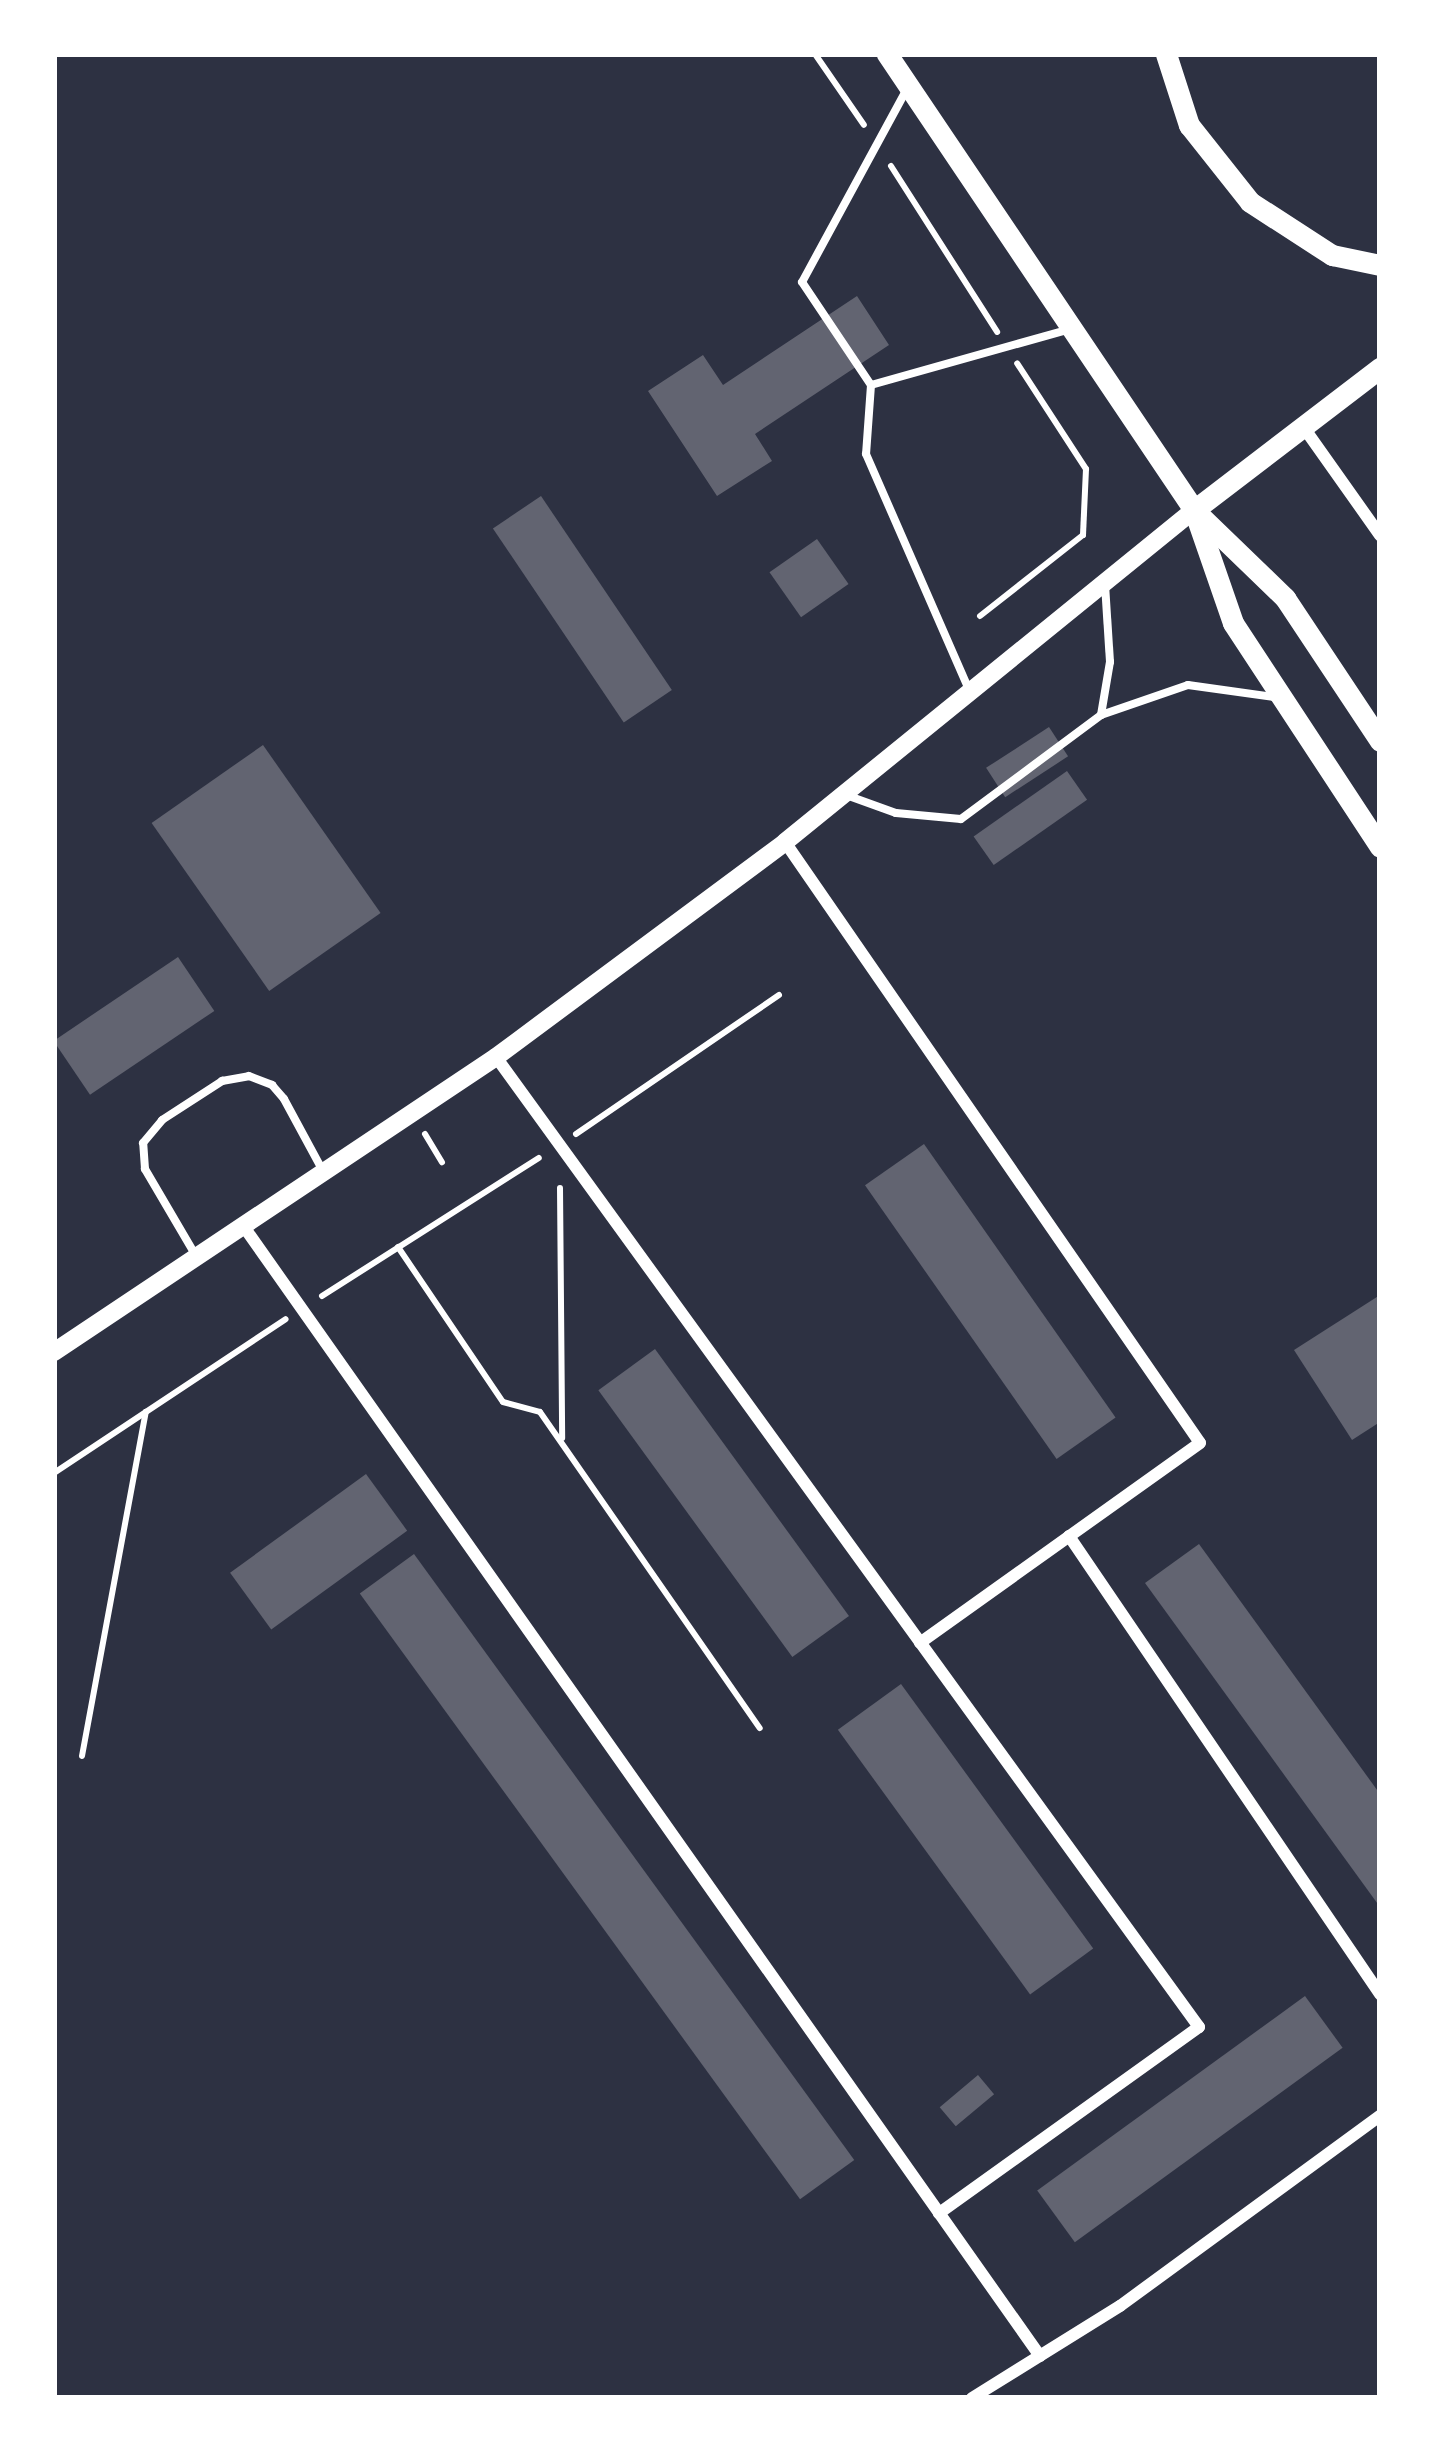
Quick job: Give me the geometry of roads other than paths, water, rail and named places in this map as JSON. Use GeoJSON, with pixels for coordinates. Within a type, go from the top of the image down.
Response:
{"type":"FeatureCollection","features":[{"type":"Feature","properties":{"kind":"main road"},"geometry":{"type":"LineString","coordinates":[[887,54],[1194,510],[1285,598],[1380,740]]}},
{"type":"Feature","properties":{"kind":"main road"},"geometry":{"type":"LineString","coordinates":[[1166,54],[1189,124],[1250,202],[1333,255],[1380,266]]}},
{"type":"Feature","properties":{"kind":"main road"},"geometry":{"type":"LineString","coordinates":[[1194,510],[1380,368]]}},
{"type":"Feature","properties":{"kind":"main road"},"geometry":{"type":"LineString","coordinates":[[1194,510],[1233,623],[1380,847]]}},
{"type":"Feature","properties":{"kind":"street"},"geometry":{"type":"LineString","coordinates":[[1301,424],[1380,535]]}},
{"type":"Feature","properties":{"kind":"street"},"geometry":{"type":"LineString","coordinates":[[54,1352],[496,1057],[844,795],[1194,510]]}},
{"type":"Feature","properties":{"kind":"street"},"geometry":{"type":"LineString","coordinates":[[784,842],[1200,1443],[920,1642]]}},
{"type":"Feature","properties":{"kind":"street"},"geometry":{"type":"LineString","coordinates":[[496,1057],[1198,2027],[939,2213]]}},
{"type":"Feature","properties":{"kind":"street"},"geometry":{"type":"LineString","coordinates":[[242,1224],[1040,2356]]}},
{"type":"Feature","properties":{"kind":"street"},"geometry":{"type":"LineString","coordinates":[[1069,1536],[1380,1994]]}},
{"type":"Feature","properties":{"kind":"street"},"geometry":{"type":"LineString","coordinates":[[975,2397],[1120,2306],[1380,2116]]}},
{"type":"Feature","properties":{"kind":"lane"},"geometry":{"type":"LineString","coordinates":[[908,86],[802,282],[871,385],[866,454],[970,692]]}},
{"type":"Feature","properties":{"kind":"lane"},"geometry":{"type":"LineString","coordinates":[[871,385],[1072,329]]}},
{"type":"Feature","properties":{"kind":"lane"},"geometry":{"type":"LineString","coordinates":[[1101,715],[1110,662],[1105,582]]}},
{"type":"Feature","properties":{"kind":"lane"},"geometry":{"type":"LineString","coordinates":[[844,795],[896,813],[961,819],[1101,715],[1188,685],[1282,698]]}},
{"type":"Feature","properties":{"kind":"lane"},"geometry":{"type":"LineString","coordinates":[[196,1257],[158,1199],[146,1168],[143,1143],[162,1120],[222,1081],[248,1076],[272,1085],[284,1099],[323,1171]]}}]}
